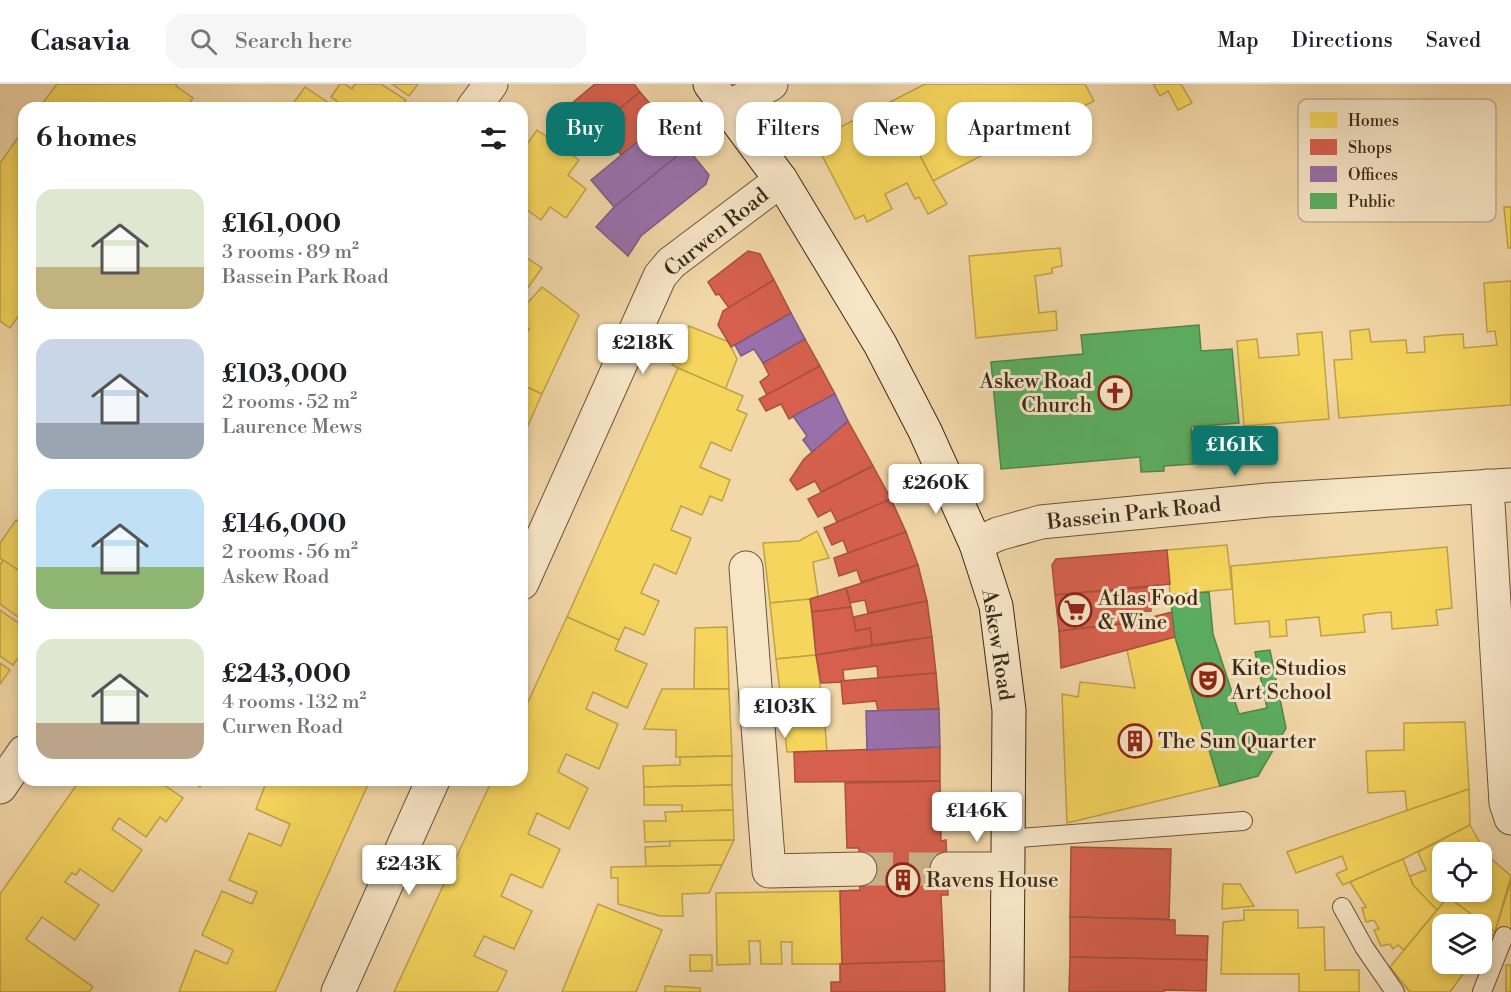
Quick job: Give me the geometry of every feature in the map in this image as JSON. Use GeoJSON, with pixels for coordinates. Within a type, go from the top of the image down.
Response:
{"type":"FeatureCollection","features":[{"type":"Feature","properties":{"kind":"street"},"geometry":{"type":"LineString","coordinates":[[478,102],[491,84]]}},
{"type":"Feature","properties":{"kind":"street"},"geometry":{"type":"LineString","coordinates":[[719,96],[771,84]]}},
{"type":"Feature","properties":{"kind":"street","name":"Askew Road"},"geometry":{"type":"LineString","coordinates":[[719,96],[781,180],[880,344],[925,431],[976,544],[996,606],[1009,710],[1007,992]]}},
{"type":"Feature","properties":{"kind":"street","name":"Curwen Road"},"geometry":{"type":"LineString","coordinates":[[528,570],[660,276],[671,264],[781,180]]}},
{"type":"Feature","properties":{"kind":"street"},"geometry":{"type":"LineString","coordinates":[[1499,485],[1506,803],[1511,818]]}},
{"type":"Feature","properties":{"kind":"street","name":"Bassein Park Road"},"geometry":{"type":"LineString","coordinates":[[976,544],[998,534],[1041,522],[1268,500],[1499,485]]}},
{"type":"Feature","properties":{"kind":"street"},"geometry":{"type":"LineString","coordinates":[[746,568],[769,871],[860,869]]}},
{"type":"Feature","properties":{"kind":"street"},"geometry":{"type":"LineString","coordinates":[[0,787],[18,761]]}},
{"type":"Feature","properties":{"kind":"street"},"geometry":{"type":"LineString","coordinates":[[338,992],[431,786]]}},
{"type":"Feature","properties":{"kind":"street"},"geometry":{"type":"LineString","coordinates":[[947,869],[1007,854]]}},
{"type":"Feature","properties":{"kind":"lane"},"geometry":{"type":"LineString","coordinates":[[1007,854],[1243,820]]}},
{"type":"Feature","properties":{"kind":"lane"},"geometry":{"type":"LineString","coordinates":[[1342,907],[1364,947],[1395,992]]}},
{"type":"Feature","properties":{"kind":"lane"},"geometry":{"type":"LineString","coordinates":[[1482,992],[1504,936]]}},
{"type":"Feature","properties":{"kind":"building: Homes"},"geometry":{"type":"Polygon","coordinates":[[[57,84],[177,84],[176,86],[193,98],[190,102],[44,102],[57,84]]]}},
{"type":"Feature","properties":{"kind":"building: Homes"},"geometry":{"type":"Polygon","coordinates":[[[340,84],[345,84],[352,89],[355,84],[381,84],[406,100],[405,102],[338,102],[331,97],[340,84]]]}},
{"type":"Feature","properties":{"kind":"building: Homes"},"geometry":{"type":"Polygon","coordinates":[[[392,84],[418,84],[409,96],[392,84]]]}},
{"type":"Feature","properties":{"kind":"building: Homes"},"geometry":{"type":"Polygon","coordinates":[[[925,84],[1085,84],[1094,101],[947,102],[947,156],[981,156],[933,181],[920,156],[935,156],[935,102],[892,101],[925,84]]]}},
{"type":"Feature","properties":{"kind":"building: Homes"},"geometry":{"type":"Polygon","coordinates":[[[1153,84],[1181,84],[1192,103],[1178,110],[1168,91],[1160,96],[1153,84]]]}},
{"type":"Feature","properties":{"kind":"building: Homes"},"geometry":{"type":"Polygon","coordinates":[[[305,87],[328,102],[294,102],[305,87]]]}},
{"type":"Feature","properties":{"kind":"building: Homes"},"geometry":{"type":"Polygon","coordinates":[[[853,120],[853,156],[920,156],[947,204],[928,214],[919,197],[915,199],[907,183],[885,194],[892,209],[867,222],[864,215],[855,219],[822,156],[841,156],[841,126],[853,120]]]}},
{"type":"Feature","properties":{"kind":"building: Homes"},"geometry":{"type":"Polygon","coordinates":[[[537,130],[546,136],[546,156],[573,156],[579,160],[568,175],[586,189],[566,218],[550,207],[541,220],[528,210],[528,143],[537,130]]]}},
{"type":"Feature","properties":{"kind":"building: Homes"},"geometry":{"type":"Polygon","coordinates":[[[18,138],[18,317],[10,328],[0,321],[0,163],[18,138]]]}},
{"type":"Feature","properties":{"kind":"building: Homes"},"geometry":{"type":"Polygon","coordinates":[[[1504,207],[1511,207],[1511,248],[1508,248],[1504,207]]]}},
{"type":"Feature","properties":{"kind":"building: Homes"},"geometry":{"type":"Polygon","coordinates":[[[1060,248],[1062,266],[1052,268],[1052,273],[1035,276],[1039,313],[1056,311],[1057,330],[976,338],[969,256],[1060,248]]]}},
{"type":"Feature","properties":{"kind":"building: Homes"},"geometry":{"type":"Polygon","coordinates":[[[528,259],[542,268],[528,288],[528,259]]]}},
{"type":"Feature","properties":{"kind":"building: Homes"},"geometry":{"type":"Polygon","coordinates":[[[1511,281],[1511,405],[1339,418],[1334,360],[1352,359],[1350,331],[1369,329],[1371,342],[1406,340],[1407,353],[1425,352],[1424,337],[1444,335],[1463,334],[1464,348],[1497,345],[1495,331],[1487,332],[1484,283],[1511,281]]]}},
{"type":"Feature","properties":{"kind":"building: Homes"},"geometry":{"type":"Polygon","coordinates":[[[542,287],[579,315],[542,394],[528,388],[528,302],[542,287]]]}},
{"type":"Feature","properties":{"kind":"building: Homes"},"geometry":{"type":"Polygon","coordinates":[[[689,326],[729,342],[737,359],[725,390],[672,365],[689,326]]]}},
{"type":"Feature","properties":{"kind":"building: Homes"},"geometry":{"type":"Polygon","coordinates":[[[1322,332],[1329,419],[1244,426],[1237,341],[1257,339],[1259,358],[1299,355],[1297,334],[1322,332]]]}},
{"type":"Feature","properties":{"kind":"building: Homes"},"geometry":{"type":"Polygon","coordinates":[[[678,368],[743,396],[737,410],[747,414],[731,451],[711,442],[700,467],[730,480],[722,501],[710,496],[702,515],[681,506],[671,530],[691,538],[676,574],[654,564],[641,593],[659,601],[644,635],[625,627],[619,640],[567,617],[678,368]]]}},
{"type":"Feature","properties":{"kind":"building: Homes"},"geometry":{"type":"Polygon","coordinates":[[[528,388],[542,394],[528,426],[528,388]]]}},
{"type":"Feature","properties":{"kind":"building: Homes"},"geometry":{"type":"Polygon","coordinates":[[[16,520],[18,521],[18,571],[0,558],[0,543],[16,520]]]}},
{"type":"Feature","properties":{"kind":"building: Homes"},"geometry":{"type":"Polygon","coordinates":[[[817,531],[829,558],[813,562],[818,596],[810,599],[770,603],[763,543],[799,541],[817,531]]]}},
{"type":"Feature","properties":{"kind":"building: Homes"},"geometry":{"type":"Polygon","coordinates":[[[1227,545],[1232,589],[1170,595],[1167,550],[1227,545]]]}},
{"type":"Feature","properties":{"kind":"building: Homes"},"geometry":{"type":"Polygon","coordinates":[[[1447,547],[1452,608],[1436,610],[1438,625],[1392,629],[1391,612],[1377,613],[1363,615],[1365,632],[1321,636],[1319,617],[1286,620],[1287,636],[1270,637],[1269,621],[1235,624],[1231,566],[1447,547]]]}},
{"type":"Feature","properties":{"kind":"building: Homes"},"geometry":{"type":"Polygon","coordinates":[[[3,560],[18,570],[18,617],[0,604],[0,565],[3,560]]]}},
{"type":"Feature","properties":{"kind":"building: Homes"},"geometry":{"type":"Polygon","coordinates":[[[810,599],[816,655],[776,659],[770,603],[810,599]]]}},
{"type":"Feature","properties":{"kind":"building: Homes"},"geometry":{"type":"Polygon","coordinates":[[[0,610],[18,623],[18,658],[13,665],[0,656],[0,610]]]}},
{"type":"Feature","properties":{"kind":"building: Homes"},"geometry":{"type":"Polygon","coordinates":[[[567,617],[619,640],[615,650],[647,664],[627,708],[593,692],[586,709],[618,724],[599,769],[566,754],[558,772],[588,788],[569,829],[537,813],[528,834],[560,849],[542,888],[511,874],[501,896],[532,911],[514,949],[484,936],[474,956],[507,971],[497,992],[394,992],[489,786],[528,786],[528,702],[567,617]]]}},
{"type":"Feature","properties":{"kind":"building: Homes"},"geometry":{"type":"Polygon","coordinates":[[[727,627],[729,689],[694,689],[695,628],[727,627]]]}},
{"type":"Feature","properties":{"kind":"building: Homes","name":"The Sun Quarter"},"geometry":{"type":"Polygon","coordinates":[[[1175,637],[1220,786],[1067,823],[1062,694],[1078,697],[1080,682],[1135,688],[1127,650],[1175,637]]]}},
{"type":"Feature","properties":{"kind":"building: Homes"},"geometry":{"type":"Polygon","coordinates":[[[816,655],[824,714],[783,716],[776,659],[816,655]]]}},
{"type":"Feature","properties":{"kind":"building: Homes"},"geometry":{"type":"Polygon","coordinates":[[[0,663],[10,670],[0,684],[0,663]]]}},
{"type":"Feature","properties":{"kind":"building: Homes"},"geometry":{"type":"Polygon","coordinates":[[[662,689],[729,689],[732,756],[676,757],[676,730],[644,729],[662,689]]]}},
{"type":"Feature","properties":{"kind":"building: Homes"},"geometry":{"type":"Polygon","coordinates":[[[824,714],[827,751],[787,752],[783,716],[824,714]]]}},
{"type":"Feature","properties":{"kind":"building: Homes"},"geometry":{"type":"Polygon","coordinates":[[[1465,722],[1469,789],[1407,811],[1405,791],[1368,793],[1366,751],[1404,750],[1404,723],[1465,722]]]}},
{"type":"Feature","properties":{"kind":"building: Homes"},"geometry":{"type":"Polygon","coordinates":[[[732,756],[732,785],[644,787],[643,766],[680,765],[680,757],[732,756]]]}},
{"type":"Feature","properties":{"kind":"building: Homes"},"geometry":{"type":"Polygon","coordinates":[[[732,785],[733,810],[682,812],[682,805],[644,805],[644,787],[732,785]]]}},
{"type":"Feature","properties":{"kind":"building: Homes"},"geometry":{"type":"Polygon","coordinates":[[[76,786],[166,786],[183,798],[166,822],[160,817],[146,837],[119,818],[112,829],[142,850],[113,892],[80,869],[76,875],[72,873],[65,882],[99,905],[75,940],[42,917],[26,939],[93,987],[89,992],[0,992],[0,894],[76,786]]]}},
{"type":"Feature","properties":{"kind":"building: Homes"},"geometry":{"type":"Polygon","coordinates":[[[265,786],[367,786],[275,992],[179,992],[195,950],[227,964],[233,950],[202,935],[222,891],[252,904],[257,892],[229,880],[249,833],[281,846],[290,824],[256,809],[265,786]]]}},
{"type":"Feature","properties":{"kind":"building: Homes"},"geometry":{"type":"Polygon","coordinates":[[[1469,789],[1470,825],[1436,842],[1432,842],[1432,844],[1403,859],[1343,885],[1336,874],[1347,869],[1342,856],[1296,873],[1287,852],[1469,789]]]}},
{"type":"Feature","properties":{"kind":"building: Homes"},"geometry":{"type":"Polygon","coordinates":[[[733,810],[734,840],[645,842],[644,821],[666,821],[665,812],[733,810]]]}},
{"type":"Feature","properties":{"kind":"building: Homes"},"geometry":{"type":"Polygon","coordinates":[[[1470,825],[1480,842],[1437,842],[1470,825]]]}},
{"type":"Feature","properties":{"kind":"building: Homes"},"geometry":{"type":"Polygon","coordinates":[[[734,840],[722,865],[646,867],[645,847],[670,846],[670,841],[734,840]]]}},
{"type":"Feature","properties":{"kind":"building: Homes"},"geometry":{"type":"Polygon","coordinates":[[[1432,845],[1432,902],[1444,902],[1437,910],[1420,894],[1410,876],[1426,870],[1418,852],[1432,845]]]}},
{"type":"Feature","properties":{"kind":"building: Homes"},"geometry":{"type":"Polygon","coordinates":[[[1403,859],[1413,885],[1437,910],[1404,950],[1398,945],[1393,949],[1390,944],[1381,946],[1374,930],[1379,929],[1374,920],[1366,922],[1362,908],[1366,907],[1350,882],[1403,859]]]}},
{"type":"Feature","properties":{"kind":"building: Homes"},"geometry":{"type":"Polygon","coordinates":[[[1492,859],[1511,876],[1495,932],[1492,930],[1492,914],[1471,914],[1455,902],[1492,902],[1492,859]]]}},
{"type":"Feature","properties":{"kind":"building: Homes"},"geometry":{"type":"Polygon","coordinates":[[[722,865],[709,893],[682,894],[683,916],[660,916],[618,904],[618,878],[611,878],[611,867],[722,865]]]}},
{"type":"Feature","properties":{"kind":"building: Homes"},"geometry":{"type":"Polygon","coordinates":[[[1511,881],[1511,939],[1495,932],[1511,881]]]}},
{"type":"Feature","properties":{"kind":"building: Homes"},"geometry":{"type":"Polygon","coordinates":[[[1223,884],[1240,884],[1254,906],[1222,909],[1223,884]]]}},
{"type":"Feature","properties":{"kind":"building: Homes"},"geometry":{"type":"Polygon","coordinates":[[[840,891],[842,964],[792,964],[792,942],[781,942],[782,964],[761,964],[760,941],[749,941],[750,964],[717,965],[716,893],[840,891]]]}},
{"type":"Feature","properties":{"kind":"building: Homes"},"geometry":{"type":"Polygon","coordinates":[[[1444,902],[1455,902],[1471,914],[1434,914],[1444,902]]]}},
{"type":"Feature","properties":{"kind":"building: Homes"},"geometry":{"type":"Polygon","coordinates":[[[598,904],[662,930],[636,992],[562,992],[598,904]]]}},
{"type":"Feature","properties":{"kind":"building: Homes"},"geometry":{"type":"Polygon","coordinates":[[[1244,910],[1298,910],[1298,928],[1324,927],[1325,970],[1359,970],[1359,992],[1299,992],[1299,974],[1221,974],[1223,922],[1244,920],[1244,910]]]}},
{"type":"Feature","properties":{"kind":"building: Homes"},"geometry":{"type":"Polygon","coordinates":[[[1432,916],[1432,974],[1463,974],[1450,992],[1410,992],[1390,967],[1432,916]]]}},
{"type":"Feature","properties":{"kind":"building: Homes"},"geometry":{"type":"Polygon","coordinates":[[[690,955],[712,955],[712,971],[690,971],[690,955]]]}},
{"type":"Feature","properties":{"kind":"building: Homes"},"geometry":{"type":"Polygon","coordinates":[[[1506,965],[1511,965],[1511,992],[1506,992],[1506,965]]]}},
{"type":"Feature","properties":{"kind":"building: Homes"},"geometry":{"type":"Polygon","coordinates":[[[665,986],[700,988],[700,992],[665,992],[665,986]]]}},
{"type":"Feature","properties":{"kind":"building: Shops"},"geometry":{"type":"Polygon","coordinates":[[[595,84],[634,84],[640,92],[625,104],[625,102],[573,102],[595,84]]]}},
{"type":"Feature","properties":{"kind":"building: Shops"},"geometry":{"type":"Polygon","coordinates":[[[640,92],[649,102],[637,102],[637,142],[625,152],[625,104],[640,92]]]}},
{"type":"Feature","properties":{"kind":"building: Shops"},"geometry":{"type":"Polygon","coordinates":[[[748,251],[760,254],[774,280],[729,308],[719,294],[716,295],[708,282],[748,251]]]}},
{"type":"Feature","properties":{"kind":"building: Shops"},"geometry":{"type":"Polygon","coordinates":[[[774,280],[791,313],[731,347],[718,325],[723,311],[774,280]]]}},
{"type":"Feature","properties":{"kind":"building: Shops"},"geometry":{"type":"Polygon","coordinates":[[[805,339],[820,366],[767,395],[760,382],[769,375],[763,363],[805,339]]]}},
{"type":"Feature","properties":{"kind":"building: Shops"},"geometry":{"type":"Polygon","coordinates":[[[820,366],[835,394],[789,419],[781,404],[766,411],[759,399],[820,366]]]}},
{"type":"Feature","properties":{"kind":"building: Shops"},"geometry":{"type":"Polygon","coordinates":[[[848,421],[873,466],[821,492],[815,481],[797,490],[790,480],[804,459],[848,421]]]}},
{"type":"Feature","properties":{"kind":"building: Shops"},"geometry":{"type":"Polygon","coordinates":[[[873,466],[891,499],[837,522],[831,510],[818,517],[808,499],[873,466]]]}},
{"type":"Feature","properties":{"kind":"building: Shops"},"geometry":{"type":"Polygon","coordinates":[[[891,499],[906,532],[848,553],[843,540],[832,545],[824,528],[891,499]]]}},
{"type":"Feature","properties":{"kind":"building: Shops"},"geometry":{"type":"Polygon","coordinates":[[[906,532],[918,565],[861,582],[857,570],[839,576],[834,558],[906,532]]]}},
{"type":"Feature","properties":{"kind":"building: Shops"},"geometry":{"type":"Polygon","coordinates":[[[1167,550],[1170,584],[1055,595],[1052,565],[1056,559],[1167,550]]]}},
{"type":"Feature","properties":{"kind":"building: Shops"},"geometry":{"type":"Polygon","coordinates":[[[918,565],[927,601],[868,613],[865,600],[850,603],[846,588],[918,565]]]}},
{"type":"Feature","properties":{"kind":"building: Shops"},"geometry":{"type":"Polygon","coordinates":[[[1149,587],[1151,611],[1129,612],[1129,623],[1059,631],[1055,595],[1149,587]]]}},
{"type":"Feature","properties":{"kind":"building: Shops"},"geometry":{"type":"Polygon","coordinates":[[[846,588],[851,607],[812,612],[810,599],[846,588]]]}},
{"type":"Feature","properties":{"kind":"building: Shops"},"geometry":{"type":"Polygon","coordinates":[[[927,601],[932,637],[872,645],[870,628],[856,631],[853,617],[927,601]]]}},
{"type":"Feature","properties":{"kind":"building: Shops"},"geometry":{"type":"Polygon","coordinates":[[[851,607],[856,631],[870,628],[872,645],[816,655],[812,612],[851,607]]]}},
{"type":"Feature","properties":{"kind":"building: Shops"},"geometry":{"type":"Polygon","coordinates":[[[1172,612],[1175,637],[1061,668],[1059,631],[1129,623],[1172,612]]]}},
{"type":"Feature","properties":{"kind":"building: Shops"},"geometry":{"type":"Polygon","coordinates":[[[932,637],[936,673],[878,678],[877,666],[843,670],[844,682],[821,683],[816,655],[932,637]]]}},
{"type":"Feature","properties":{"kind":"building: Shops"},"geometry":{"type":"Polygon","coordinates":[[[936,673],[939,709],[878,711],[876,701],[843,704],[841,681],[936,673]]]}},
{"type":"Feature","properties":{"kind":"building: Shops"},"geometry":{"type":"Polygon","coordinates":[[[940,747],[940,781],[795,782],[794,752],[940,747]]]}},
{"type":"Feature","properties":{"kind":"building: Shops","name":"Ravens House"},"geometry":{"type":"Polygon","coordinates":[[[940,781],[941,841],[946,840],[948,895],[941,895],[944,961],[842,964],[840,891],[860,890],[859,848],[847,848],[845,783],[940,781]]]}},
{"type":"Feature","properties":{"kind":"building: Shops"},"geometry":{"type":"Polygon","coordinates":[[[1071,847],[1171,849],[1169,919],[1070,917],[1071,847]]]}},
{"type":"Feature","properties":{"kind":"building: Shops"},"geometry":{"type":"Polygon","coordinates":[[[1070,917],[1175,920],[1175,935],[1208,936],[1207,960],[1070,957],[1070,917]]]}},
{"type":"Feature","properties":{"kind":"building: Shops"},"geometry":{"type":"Polygon","coordinates":[[[1070,957],[1207,960],[1206,991],[1069,992],[1070,957]]]}},
{"type":"Feature","properties":{"kind":"building: Shops"},"geometry":{"type":"Polygon","coordinates":[[[944,961],[945,992],[831,992],[831,982],[840,982],[840,964],[944,961]]]}},
{"type":"Feature","properties":{"kind":"building: Offices"},"geometry":{"type":"Polygon","coordinates":[[[637,142],[637,156],[677,156],[614,207],[591,180],[620,156],[625,156],[625,152],[637,142]]]}},
{"type":"Feature","properties":{"kind":"building: Offices"},"geometry":{"type":"Polygon","coordinates":[[[677,156],[694,156],[709,175],[706,184],[641,236],[628,256],[596,227],[614,207],[677,156]]]}},
{"type":"Feature","properties":{"kind":"building: Offices"},"geometry":{"type":"Polygon","coordinates":[[[791,313],[805,339],[763,363],[754,349],[741,356],[735,345],[791,313]]]}},
{"type":"Feature","properties":{"kind":"building: Offices"},"geometry":{"type":"Polygon","coordinates":[[[835,394],[848,421],[812,452],[803,440],[807,436],[793,416],[835,394]]]}},
{"type":"Feature","properties":{"kind":"building: Offices"},"geometry":{"type":"Polygon","coordinates":[[[939,709],[940,747],[867,750],[866,711],[939,709]]]}},
{"type":"Feature","properties":{"kind":"building: Public","name":"Askew Road Church"},"geometry":{"type":"Polygon","coordinates":[[[1199,325],[1201,351],[1232,349],[1239,423],[1191,427],[1194,464],[1164,466],[1164,471],[1141,472],[1140,457],[1001,469],[991,362],[1083,354],[1081,335],[1199,325]]]}},
{"type":"Feature","properties":{"kind":"building: Public","name":"Kite Studios Art School"},"geometry":{"type":"Polygon","coordinates":[[[1209,592],[1213,634],[1239,714],[1267,708],[1255,652],[1270,650],[1286,728],[1258,776],[1220,786],[1175,637],[1170,595],[1209,592]]]}},
{"type":"Feature","properties":{"kind":"tunnel"},"geometry":{"type":"LineString","coordinates":[[860,869],[947,869]]}},
{"type":"Feature","properties":{"kind":"place","name":"Askew Road Church"},"geometry":{"type":"Point","coordinates":[1115,393]}},
{"type":"Feature","properties":{"kind":"place","name":"Atlas Food & Wine"},"geometry":{"type":"Point","coordinates":[1075,610]}},
{"type":"Feature","properties":{"kind":"place","name":"Kite Studios Art School"},"geometry":{"type":"Point","coordinates":[1208,680]}},
{"type":"Feature","properties":{"kind":"place","name":"The Sun Quarter"},"geometry":{"type":"Point","coordinates":[1135,741]}},
{"type":"Feature","properties":{"kind":"place","name":"Ravens House"},"geometry":{"type":"Point","coordinates":[903,880]}}]}
